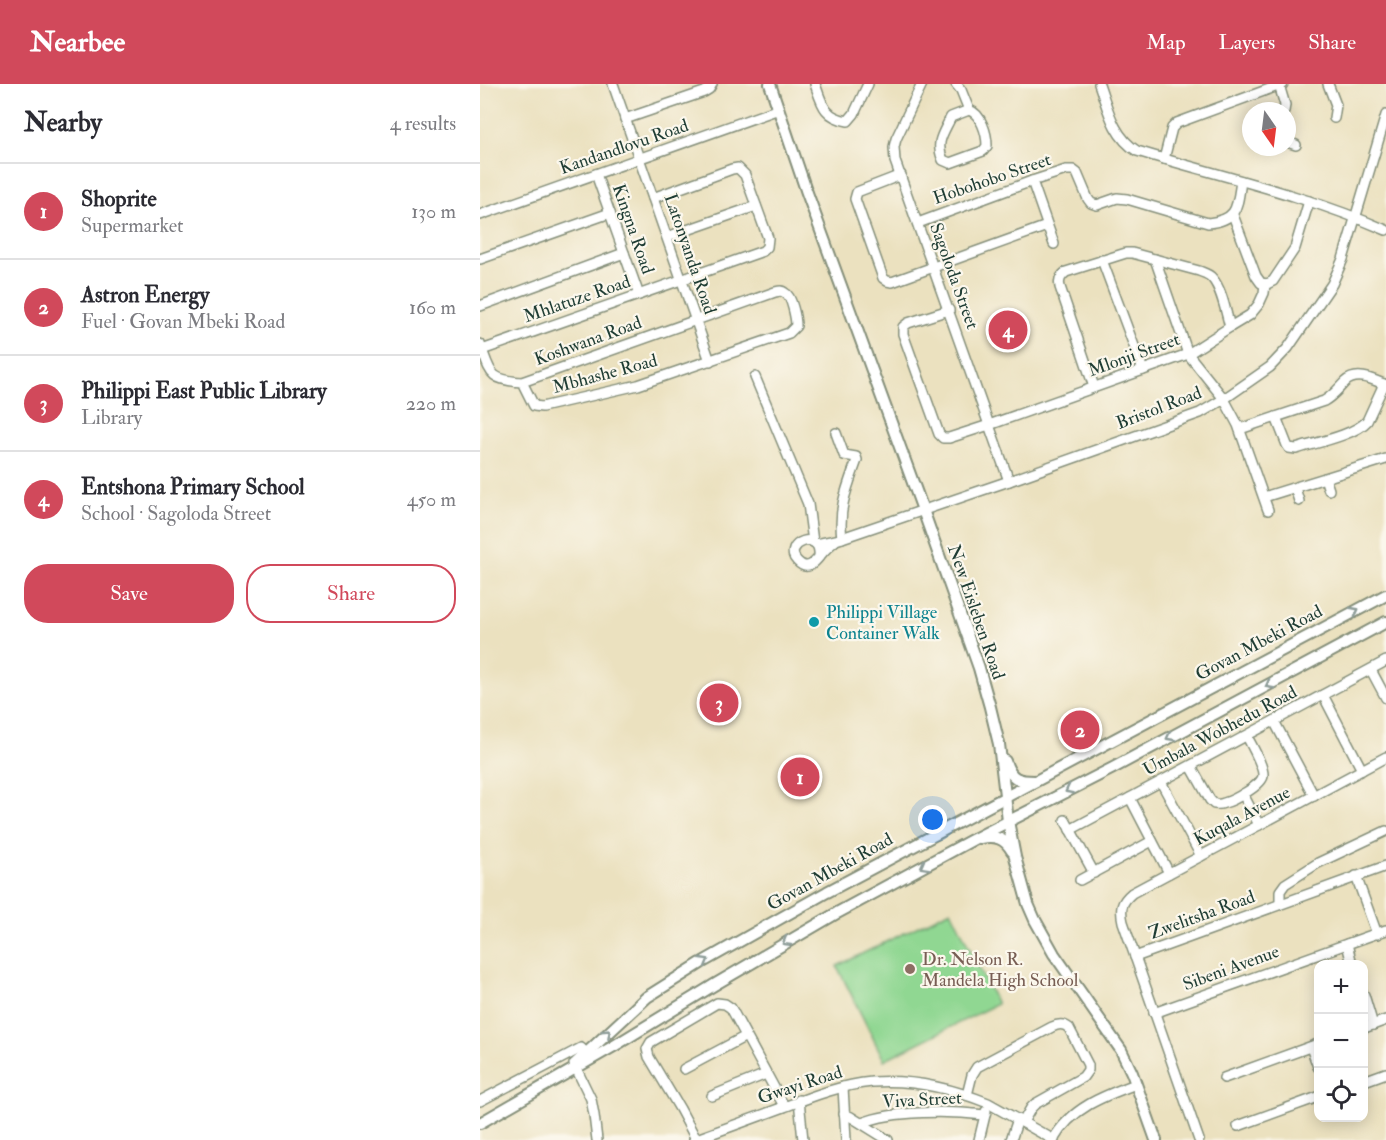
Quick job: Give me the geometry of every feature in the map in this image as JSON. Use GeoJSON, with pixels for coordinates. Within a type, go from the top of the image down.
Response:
{"type":"FeatureCollection","features":[{"type":"Feature","properties":{"kind":"main road","name":"New Eisleben Road"},"geometry":{"type":"LineString","coordinates":[[770,84],[806,190],[979,668],[999,744],[1008,821],[1022,887],[1028,904],[1054,954],[1121,1050],[1156,1140]]}},
{"type":"Feature","properties":{"kind":"main road","name":"Govan Mbeki Road"},"geometry":{"type":"LineString","coordinates":[[575,1066],[625,1016],[655,992],[826,892],[1386,595]]}},
{"type":"Feature","properties":{"kind":"main road","name":"Govan Mbeki Road"},"geometry":{"type":"LineString","coordinates":[[480,1123],[790,940],[972,840],[1113,768],[1386,622]]}},
{"type":"Feature","properties":{"kind":"main road"},"geometry":{"type":"LineString","coordinates":[[999,744],[1011,775],[1024,781],[1035,781]]}},
{"type":"Feature","properties":{"kind":"main road"},"geometry":{"type":"LineString","coordinates":[[972,840],[988,837],[1000,838],[1015,857]]}},
{"type":"Feature","properties":{"kind":"street","name":"Latonyanda Road"},"geometry":{"type":"LineString","coordinates":[[613,84],[710,361]]}},
{"type":"Feature","properties":{"kind":"street"},"geometry":{"type":"LineString","coordinates":[[625,119],[704,92],[712,84]]}},
{"type":"Feature","properties":{"kind":"street"},"geometry":{"type":"LineString","coordinates":[[814,84],[824,110],[838,119],[848,121],[854,114],[868,84]]}},
{"type":"Feature","properties":{"kind":"street","name":"Sagoloda Street"},"geometry":{"type":"LineString","coordinates":[[922,84],[894,147],[895,161],[1009,481]]}},
{"type":"Feature","properties":{"kind":"street"},"geometry":{"type":"LineString","coordinates":[[956,84],[969,110],[979,117],[987,139],[987,146],[983,151],[950,163],[943,160],[939,151],[939,142],[951,117],[969,110]]}},
{"type":"Feature","properties":{"kind":"street"},"geometry":{"type":"LineString","coordinates":[[1099,84],[1117,132],[1128,145],[1137,151],[1309,201],[1386,230]]}},
{"type":"Feature","properties":{"kind":"street"},"geometry":{"type":"LineString","coordinates":[[1328,84],[1336,105],[1334,118]]}},
{"type":"Feature","properties":{"kind":"street"},"geometry":{"type":"LineString","coordinates":[[1164,159],[1172,128],[1177,123],[1281,85],[1284,102]]}},
{"type":"Feature","properties":{"kind":"street","name":"Kandandlovu Road"},"geometry":{"type":"LineString","coordinates":[[480,215],[779,110]]}},
{"type":"Feature","properties":{"kind":"street","name":"Bristol Road"},"geometry":{"type":"LineString","coordinates":[[815,543],[839,539],[1200,413],[1270,367],[1288,348],[1339,271],[1386,118]]}},
{"type":"Feature","properties":{"kind":"street"},"geometry":{"type":"LineString","coordinates":[[653,198],[735,168],[746,175],[756,206],[667,237]]}},
{"type":"Feature","properties":{"kind":"street","name":"Hobohobo Street"},"geometry":{"type":"LineString","coordinates":[[918,223],[1066,170],[1073,170],[1077,173],[1088,199],[1097,205],[1117,198],[1127,199],[1208,223],[1221,222],[1233,215]]}},
{"type":"Feature","properties":{"kind":"street","name":"Kingna Road"},"geometry":{"type":"LineString","coordinates":[[596,174],[639,295]]}},
{"type":"Feature","properties":{"kind":"street"},"geometry":{"type":"LineString","coordinates":[[901,175],[856,192],[855,198],[883,278],[887,281],[892,282],[1047,226]]}},
{"type":"Feature","properties":{"kind":"street"},"geometry":{"type":"LineString","coordinates":[[1032,181],[1054,244]]}},
{"type":"Feature","properties":{"kind":"street"},"geometry":{"type":"LineString","coordinates":[[1241,181],[1233,215],[1256,276],[1261,283],[1265,284]]}},
{"type":"Feature","properties":{"kind":"street","name":"Mlonji Street"},"geometry":{"type":"LineString","coordinates":[[949,310],[908,323],[903,327],[903,334],[939,434],[943,438],[989,425],[1188,354],[1250,315],[1262,300],[1265,284],[1273,281],[1295,248],[1309,201]]}},
{"type":"Feature","properties":{"kind":"street","name":"Mhlatuze Road"},"geometry":{"type":"LineString","coordinates":[[481,347],[639,295],[765,250],[768,238],[756,206]]}},
{"type":"Feature","properties":{"kind":"street"},"geometry":{"type":"LineString","coordinates":[[480,259],[610,213]]}},
{"type":"Feature","properties":{"kind":"street"},"geometry":{"type":"LineString","coordinates":[[1094,387],[1059,284],[1066,272],[1126,253],[1199,271],[1213,279],[1230,327]]}},
{"type":"Feature","properties":{"kind":"street"},"geometry":{"type":"LineString","coordinates":[[480,306],[624,254]]}},
{"type":"Feature","properties":{"kind":"street"},"geometry":{"type":"LineString","coordinates":[[1155,259],[1188,354],[1224,399],[1234,416],[1268,510]]}},
{"type":"Feature","properties":{"kind":"street"},"geometry":{"type":"LineString","coordinates":[[1102,260],[1143,370]]}},
{"type":"Feature","properties":{"kind":"street","name":"Koshwana Road"},"geometry":{"type":"LineString","coordinates":[[481,347],[492,374],[507,381],[522,382],[775,292],[780,291],[789,296],[797,324],[795,329],[710,361]]}},
{"type":"Feature","properties":{"kind":"street","name":"Mbhashe Road"},"geometry":{"type":"LineString","coordinates":[[522,382],[532,404],[542,407],[638,385],[710,361]]}},
{"type":"Feature","properties":{"kind":"street"},"geometry":{"type":"LineString","coordinates":[[755,377],[808,504],[819,557]]}},
{"type":"Feature","properties":{"kind":"street"},"geometry":{"type":"LineString","coordinates":[[1240,429],[1276,417],[1324,401],[1346,381],[1354,377],[1367,378],[1385,384],[1364,425],[1353,431],[1296,449],[1289,448],[1287,445],[1276,417]]}},
{"type":"Feature","properties":{"kind":"street"},"geometry":{"type":"LineString","coordinates":[[815,543],[805,540],[797,544],[794,551],[799,563],[809,566],[815,563],[839,539],[843,503],[857,460],[854,456],[844,455],[836,433]]}},
{"type":"Feature","properties":{"kind":"street"},"geometry":{"type":"LineString","coordinates":[[1264,497],[1385,462]]}},
{"type":"Feature","properties":{"kind":"street"},"geometry":{"type":"LineString","coordinates":[[1325,478],[1329,490]]}},
{"type":"Feature","properties":{"kind":"street"},"geometry":{"type":"LineString","coordinates":[[1295,488],[1299,501]]}},
{"type":"Feature","properties":{"kind":"street","name":"Umbala Wobhedu Road"},"geometry":{"type":"LineString","coordinates":[[1070,830],[1386,661]]}},
{"type":"Feature","properties":{"kind":"street"},"geometry":{"type":"LineString","coordinates":[[1371,670],[1386,698]]}},
{"type":"Feature","properties":{"kind":"street"},"geometry":{"type":"LineString","coordinates":[[1323,695],[1362,770]]}},
{"type":"Feature","properties":{"kind":"street"},"geometry":{"type":"LineString","coordinates":[[1274,721],[1314,796]]}},
{"type":"Feature","properties":{"kind":"street"},"geometry":{"type":"LineString","coordinates":[[1191,766],[1214,804],[1226,803],[1243,794],[1260,783],[1263,778],[1262,769],[1247,736]]}},
{"type":"Feature","properties":{"kind":"street","name":"Kuqala Avenue"},"geometry":{"type":"LineString","coordinates":[[1135,957],[1123,922],[1121,909],[1125,899],[1169,873],[1386,757]]}},
{"type":"Feature","properties":{"kind":"street"},"geometry":{"type":"LineString","coordinates":[[1161,782],[1201,856]]}},
{"type":"Feature","properties":{"kind":"street"},"geometry":{"type":"LineString","coordinates":[[1243,794],[1259,825]]}},
{"type":"Feature","properties":{"kind":"street"},"geometry":{"type":"LineString","coordinates":[[1130,798],[1169,873]]}},
{"type":"Feature","properties":{"kind":"street"},"geometry":{"type":"LineString","coordinates":[[1065,820],[1094,873]]}},
{"type":"Feature","properties":{"kind":"street","name":"Zwelitsha Road"},"geometry":{"type":"LineString","coordinates":[[1280,904],[1280,891],[1285,884],[1317,863],[1386,831]]}},
{"type":"Feature","properties":{"kind":"street"},"geometry":{"type":"LineString","coordinates":[[1080,880],[1152,841]]}},
{"type":"Feature","properties":{"kind":"street","name":"Zwelitsha Road"},"geometry":{"type":"LineString","coordinates":[[1135,957],[1386,866]]}},
{"type":"Feature","properties":{"kind":"street"},"geometry":{"type":"LineString","coordinates":[[1356,876],[1381,932]]}},
{"type":"Feature","properties":{"kind":"street","name":"Sibeni Avenue"},"geometry":{"type":"LineString","coordinates":[[1154,1013],[1381,932]]}},
{"type":"Feature","properties":{"kind":"street"},"geometry":{"type":"LineString","coordinates":[[1347,944],[1351,960]]}},
{"type":"Feature","properties":{"kind":"street"},"geometry":{"type":"LineString","coordinates":[[1135,957],[1199,1140]]}},
{"type":"Feature","properties":{"kind":"street"},"geometry":{"type":"LineString","coordinates":[[700,1139],[649,1058],[648,1045],[720,1003],[731,1008],[784,1106]]}},
{"type":"Feature","properties":{"kind":"street"},"geometry":{"type":"LineString","coordinates":[[1368,1008],[1373,1024]]}},
{"type":"Feature","properties":{"kind":"street"},"geometry":{"type":"LineString","coordinates":[[1368,1026],[1386,1020]]}},
{"type":"Feature","properties":{"kind":"street"},"geometry":{"type":"LineString","coordinates":[[967,1095],[972,1075],[977,1067],[1052,1027],[1060,1024],[1069,1028],[1088,1065],[1088,1070],[1083,1077],[1035,1104],[1021,1121],[1011,1140]]}},
{"type":"Feature","properties":{"kind":"street"},"geometry":{"type":"LineString","coordinates":[[684,1069],[746,1036]]}},
{"type":"Feature","properties":{"kind":"street"},"geometry":{"type":"LineString","coordinates":[[1224,1078],[1314,1045]]}},
{"type":"Feature","properties":{"kind":"street"},"geometry":{"type":"LineString","coordinates":[[480,1101],[581,1048],[586,1053]]}},
{"type":"Feature","properties":{"kind":"street"},"geometry":{"type":"LineString","coordinates":[[575,1066],[591,1099],[597,1140]]}},
{"type":"Feature","properties":{"kind":"street"},"geometry":{"type":"LineString","coordinates":[[1368,1080],[1386,1073]]}},
{"type":"Feature","properties":{"kind":"street"},"geometry":{"type":"LineString","coordinates":[[712,1096],[766,1074]]}},
{"type":"Feature","properties":{"kind":"street","name":"Gwayi Road"},"geometry":{"type":"LineString","coordinates":[[700,1139],[799,1100],[843,1087],[873,1082],[910,1082],[938,1087],[988,1103],[1053,1140]]}},
{"type":"Feature","properties":{"kind":"street"},"geometry":{"type":"LineString","coordinates":[[1053,1140],[1071,1117],[1087,1105],[1108,1094],[1136,1084]]}},
{"type":"Feature","properties":{"kind":"street"},"geometry":{"type":"LineString","coordinates":[[843,1087],[846,1140]]}},
{"type":"Feature","properties":{"kind":"street"},"geometry":{"type":"LineString","coordinates":[[1238,1126],[1314,1098]]}},
{"type":"Feature","properties":{"kind":"street"},"geometry":{"type":"LineString","coordinates":[[799,1100],[803,1140]]}},
{"type":"Feature","properties":{"kind":"street"},"geometry":{"type":"LineString","coordinates":[[979,1140],[988,1103]]}},
{"type":"Feature","properties":{"kind":"street","name":"Viva Street"},"geometry":{"type":"LineString","coordinates":[[862,1123],[894,1115],[954,1113],[985,1115]]}},
{"type":"Feature","properties":{"kind":"street"},"geometry":{"type":"LineString","coordinates":[[844,1114],[888,1140]]}},
{"type":"Feature","properties":{"kind":"green space"},"geometry":{"type":"Polygon","coordinates":[[[951,910],[997,1004],[884,1060],[837,966],[951,910]]]}},
{"type":"Feature","properties":{"kind":"place","name":"Entshona Primary School"},"geometry":{"type":"Point","coordinates":[1008,330]}},
{"type":"Feature","properties":{"kind":"place","name":"Philippi Village Container Walk"},"geometry":{"type":"Point","coordinates":[814,622]}},
{"type":"Feature","properties":{"kind":"place","name":"Philippi East Public Library"},"geometry":{"type":"Point","coordinates":[719,703]}},
{"type":"Feature","properties":{"kind":"place","name":"Astron Energy"},"geometry":{"type":"Point","coordinates":[1080,730]}},
{"type":"Feature","properties":{"kind":"place","name":"Shoprite"},"geometry":{"type":"Point","coordinates":[800,777]}},
{"type":"Feature","properties":{"kind":"place","name":"Dr. Nelson R. Mandela High School"},"geometry":{"type":"Point","coordinates":[910,969]}}]}
